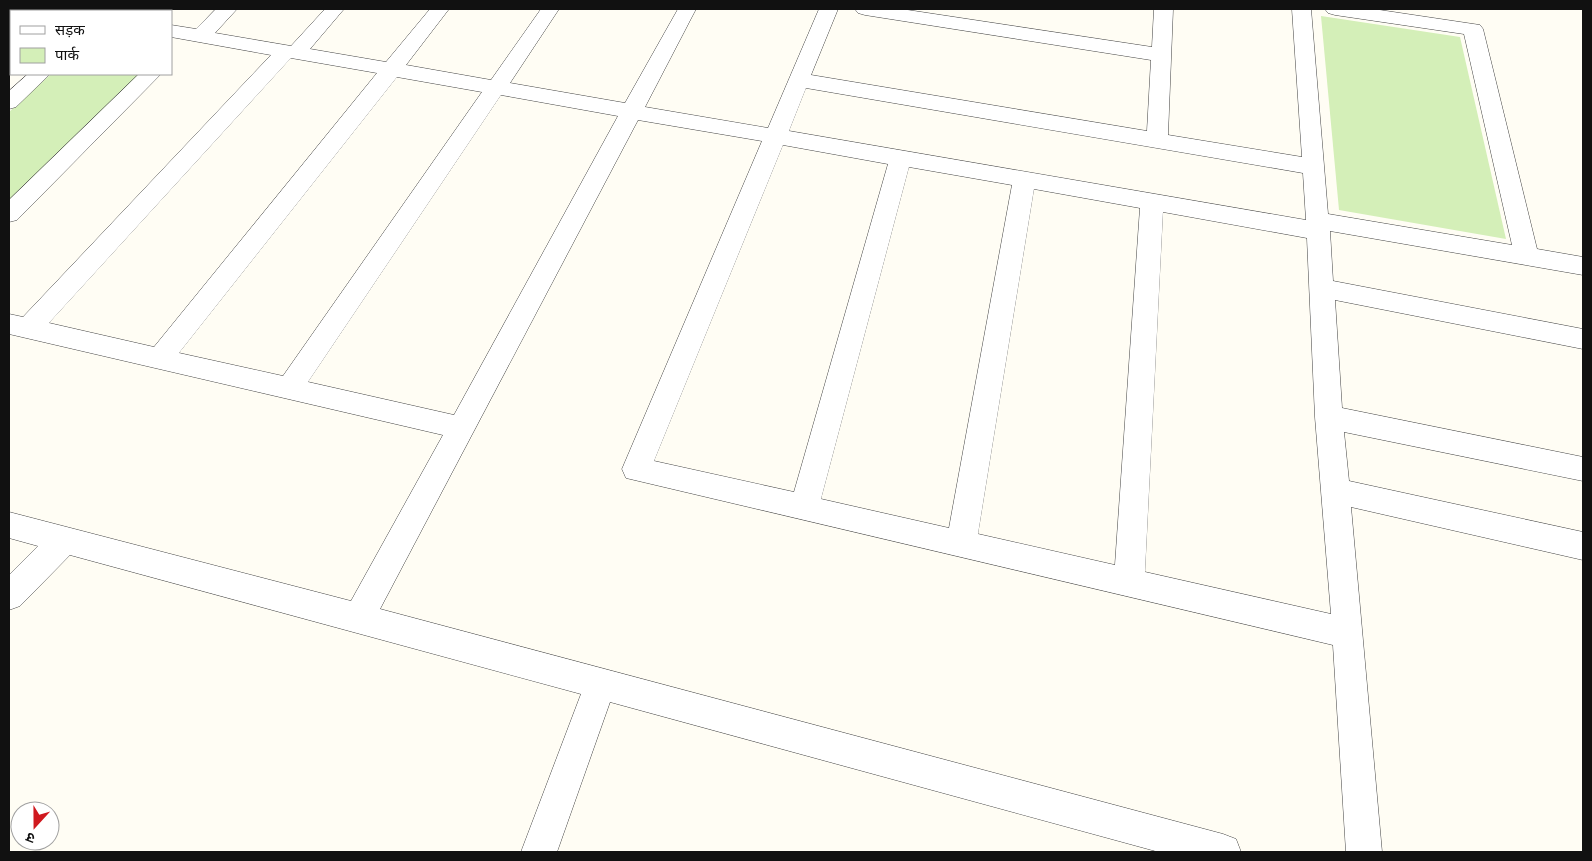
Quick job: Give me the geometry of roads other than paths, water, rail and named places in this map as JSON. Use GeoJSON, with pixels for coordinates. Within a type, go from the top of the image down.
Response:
{"type":"FeatureCollection","features":[{"type":"Feature","properties":{"kind":"street"},"geometry":{"type":"LineString","coordinates":[[172,52],[187,34],[227,9]]}},
{"type":"Feature","properties":{"kind":"street"},"geometry":{"type":"LineString","coordinates":[[18,327],[290,52],[335,9]]}},
{"type":"Feature","properties":{"kind":"street"},"geometry":{"type":"LineString","coordinates":[[159,359],[440,9]]}},
{"type":"Feature","properties":{"kind":"street"},"geometry":{"type":"LineString","coordinates":[[289,389],[550,9]]}},
{"type":"Feature","properties":{"kind":"street"},"geometry":{"type":"LineString","coordinates":[[358,618],[687,9]]}},
{"type":"Feature","properties":{"kind":"street"},"geometry":{"type":"LineString","coordinates":[[829,9],[636,469],[1348,633]]}},
{"type":"Feature","properties":{"kind":"street"},"geometry":{"type":"LineString","coordinates":[[864,9],[1162,55]]}},
{"type":"Feature","properties":{"kind":"street"},"geometry":{"type":"LineString","coordinates":[[1157,141],[1164,9]]}},
{"type":"Feature","properties":{"kind":"street"},"geometry":{"type":"LineString","coordinates":[[1302,9],[1318,226],[1329,417],[1348,633],[1364,852]]}},
{"type":"Feature","properties":{"kind":"street"},"geometry":{"type":"LineString","coordinates":[[1334,9],[1473,29],[1527,256]]}},
{"type":"Feature","properties":{"kind":"street"},"geometry":{"type":"LineString","coordinates":[[187,34],[1152,202],[1527,256],[1583,266]]}},
{"type":"Feature","properties":{"kind":"street"},"geometry":{"type":"LineString","coordinates":[[9,102],[39,75]]}},
{"type":"Feature","properties":{"kind":"street"},"geometry":{"type":"LineString","coordinates":[[9,214],[150,75]]}},
{"type":"Feature","properties":{"kind":"street"},"geometry":{"type":"LineString","coordinates":[[800,80],[1314,167]]}},
{"type":"Feature","properties":{"kind":"street"},"geometry":{"type":"LineString","coordinates":[[804,508],[900,159]]}},
{"type":"Feature","properties":{"kind":"street"},"geometry":{"type":"LineString","coordinates":[[961,544],[1024,180]]}},
{"type":"Feature","properties":{"kind":"street"},"geometry":{"type":"LineString","coordinates":[[1129,582],[1152,202]]}},
{"type":"Feature","properties":{"kind":"street"},"geometry":{"type":"LineString","coordinates":[[1321,288],[1583,338]]}},
{"type":"Feature","properties":{"kind":"street"},"geometry":{"type":"LineString","coordinates":[[18,327],[461,428]]}},
{"type":"Feature","properties":{"kind":"street"},"geometry":{"type":"LineString","coordinates":[[1329,417],[1583,469]]}},
{"type":"Feature","properties":{"kind":"street"},"geometry":{"type":"LineString","coordinates":[[1335,491],[1583,546]]}},
{"type":"Feature","properties":{"kind":"street"},"geometry":{"type":"LineString","coordinates":[[9,526],[601,683],[1223,852]]}},
{"type":"Feature","properties":{"kind":"street"},"geometry":{"type":"LineString","coordinates":[[9,596],[65,540]]}},
{"type":"Feature","properties":{"kind":"street"},"geometry":{"type":"LineString","coordinates":[[539,852],[601,683]]}}]}
